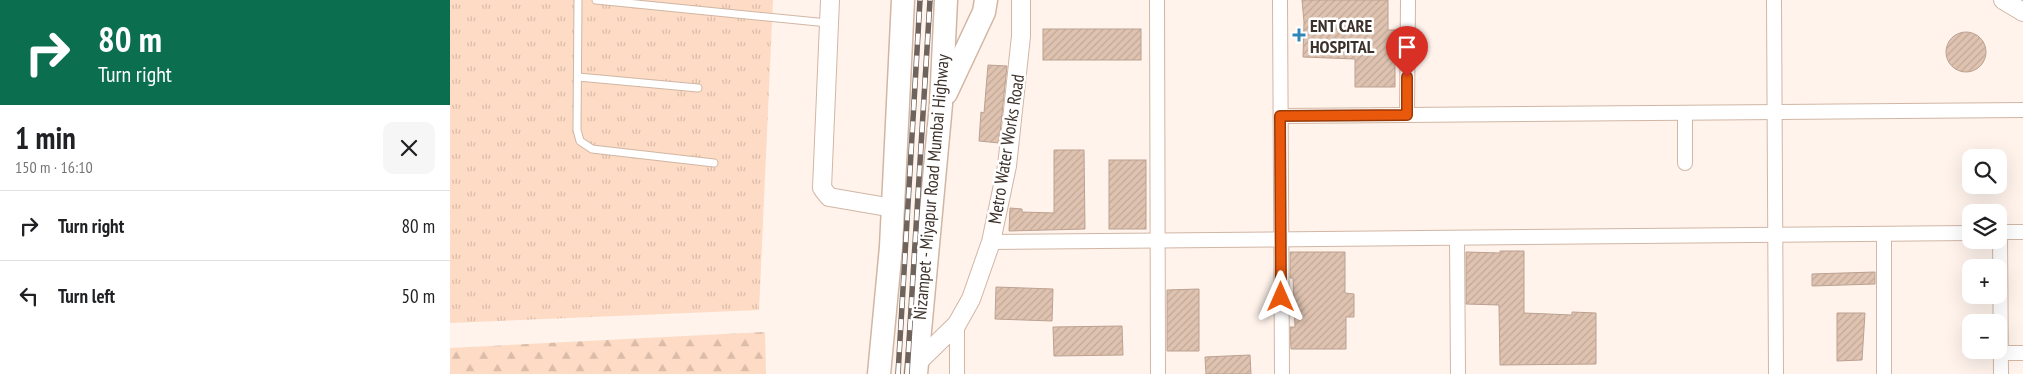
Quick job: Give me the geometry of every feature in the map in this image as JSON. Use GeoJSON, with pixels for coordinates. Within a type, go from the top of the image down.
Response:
{"type":"FeatureCollection","features":[{"type":"Feature","properties":{"kind":"highway","name":"Nizampet - Miyapur Road Mumbai Highway"},"geometry":{"type":"LineString","coordinates":[[916,369],[940,104],[946,0]]}},
{"type":"Feature","properties":{"kind":"highway"},"geometry":{"type":"LineString","coordinates":[[940,104],[984,12],[986,0]]}},
{"type":"Feature","properties":{"kind":"highway","name":"Nizampet - Miyapur Road Mumbai Highway"},"geometry":{"type":"LineString","coordinates":[[879,374],[892,208],[903,1]]}},
{"type":"Feature","properties":{"kind":"street"},"geometry":{"type":"LineString","coordinates":[[830,0],[822,188],[829,197],[892,208]]}},
{"type":"Feature","properties":{"kind":"street","name":"Metro Water Works Road"},"geometry":{"type":"LineString","coordinates":[[916,369],[957,324],[971,299],[991,242],[1007,166],[1021,36],[1021,0]]}},
{"type":"Feature","properties":{"kind":"street"},"geometry":{"type":"LineString","coordinates":[[1157,0],[1156,241],[1158,374]]}},
{"type":"Feature","properties":{"kind":"street"},"geometry":{"type":"LineString","coordinates":[[1280,0],[1282,374]]}},
{"type":"Feature","properties":{"kind":"street"},"geometry":{"type":"LineString","coordinates":[[1407,115],[1408,0]]}},
{"type":"Feature","properties":{"kind":"street"},"geometry":{"type":"LineString","coordinates":[[1774,0],[1776,374]]}},
{"type":"Feature","properties":{"kind":"street"},"geometry":{"type":"LineString","coordinates":[[2003,0],[2023,12]]}},
{"type":"Feature","properties":{"kind":"street"},"geometry":{"type":"LineString","coordinates":[[1280,116],[2023,110]]}},
{"type":"Feature","properties":{"kind":"street"},"geometry":{"type":"LineString","coordinates":[[1685,113],[1685,164]]}},
{"type":"Feature","properties":{"kind":"street"},"geometry":{"type":"LineString","coordinates":[[2007,232],[2023,232]]}},
{"type":"Feature","properties":{"kind":"street"},"geometry":{"type":"LineString","coordinates":[[991,242],[1962,233]]}},
{"type":"Feature","properties":{"kind":"street"},"geometry":{"type":"LineString","coordinates":[[1884,234],[1884,374]]}},
{"type":"Feature","properties":{"kind":"street"},"geometry":{"type":"LineString","coordinates":[[1457,238],[1458,374]]}},
{"type":"Feature","properties":{"kind":"street"},"geometry":{"type":"LineString","coordinates":[[1999,249],[2000,314]]}},
{"type":"Feature","properties":{"kind":"street"},"geometry":{"type":"LineString","coordinates":[[956,374],[957,324]]}},
{"type":"Feature","properties":{"kind":"street"},"geometry":{"type":"LineString","coordinates":[[2007,353],[2023,353]]}},
{"type":"Feature","properties":{"kind":"street"},"geometry":{"type":"LineString","coordinates":[[2001,359],[2001,374]]}},
{"type":"Feature","properties":{"kind":"lane"},"geometry":{"type":"LineString","coordinates":[[578,0],[577,130],[580,141],[585,147],[592,150],[714,163]]}},
{"type":"Feature","properties":{"kind":"lane"},"geometry":{"type":"LineString","coordinates":[[596,0],[829,23]]}},
{"type":"Feature","properties":{"kind":"lane"},"geometry":{"type":"LineString","coordinates":[[578,77],[698,88]]}},
{"type":"Feature","properties":{"kind":"green space"},"geometry":{"type":"Polygon","coordinates":[[[450,0],[773,0],[759,310],[450,323],[450,0]]]}},
{"type":"Feature","properties":{"kind":"green space"},"geometry":{"type":"Polygon","coordinates":[[[765,332],[766,374],[450,374],[450,348],[765,332]]]}},
{"type":"Feature","properties":{"kind":"building"},"geometry":{"type":"Polygon","coordinates":[[[1302,0],[1388,0],[1388,30],[1395,30],[1395,87],[1355,87],[1355,59],[1303,57],[1304,22],[1302,0]]]}},
{"type":"Feature","properties":{"kind":"building"},"geometry":{"type":"Polygon","coordinates":[[[1043,29],[1141,29],[1141,60],[1043,60],[1043,29]]]}},
{"type":"Feature","properties":{"kind":"building"},"geometry":{"type":"Polygon","coordinates":[[[1970,32],[1977,35],[1983,41],[1986,52],[1985,60],[1977,69],[1970,72],[1962,72],[1955,69],[1947,60],[1946,48],[1949,41],[1958,33],[1970,32]]]}},
{"type":"Feature","properties":{"kind":"building"},"geometry":{"type":"Polygon","coordinates":[[[988,65],[1007,66],[999,143],[979,141],[981,112],[984,113],[988,65]]]}},
{"type":"Feature","properties":{"kind":"building"},"geometry":{"type":"Polygon","coordinates":[[[1054,150],[1084,150],[1085,229],[1009,231],[1010,208],[1022,209],[1022,212],[1054,213],[1054,150]]]}},
{"type":"Feature","properties":{"kind":"building"},"geometry":{"type":"Polygon","coordinates":[[[1109,160],[1146,160],[1146,229],[1109,229],[1109,160]]]}},
{"type":"Feature","properties":{"kind":"building"},"geometry":{"type":"Polygon","coordinates":[[[1500,251],[1524,251],[1524,313],[1572,315],[1572,312],[1596,313],[1596,364],[1500,365],[1499,305],[1466,304],[1466,252],[1500,253],[1500,251]]]}},
{"type":"Feature","properties":{"kind":"building"},"geometry":{"type":"Polygon","coordinates":[[[1290,252],[1345,252],[1345,293],[1354,294],[1354,317],[1346,317],[1346,349],[1291,349],[1290,327],[1295,327],[1293,278],[1290,278],[1290,252]]]}},
{"type":"Feature","properties":{"kind":"building"},"geometry":{"type":"Polygon","coordinates":[[[1875,272],[1875,284],[1812,286],[1812,274],[1875,272]]]}},
{"type":"Feature","properties":{"kind":"building"},"geometry":{"type":"Polygon","coordinates":[[[996,287],[1053,289],[1052,321],[995,319],[996,287]]]}},
{"type":"Feature","properties":{"kind":"building"},"geometry":{"type":"Polygon","coordinates":[[[1199,289],[1199,351],[1167,351],[1167,290],[1199,289]]]}},
{"type":"Feature","properties":{"kind":"building"},"geometry":{"type":"Polygon","coordinates":[[[1837,313],[1865,313],[1862,360],[1837,361],[1837,313]]]}},
{"type":"Feature","properties":{"kind":"building"},"geometry":{"type":"Polygon","coordinates":[[[1122,326],[1123,355],[1054,356],[1053,327],[1122,326]]]}},
{"type":"Feature","properties":{"kind":"building"},"geometry":{"type":"Polygon","coordinates":[[[1250,355],[1251,374],[1206,374],[1205,357],[1250,355]]]}},
{"type":"Feature","properties":{"kind":"railway"},"geometry":{"type":"LineString","coordinates":[[898,374],[920,0]]}},
{"type":"Feature","properties":{"kind":"railway"},"geometry":{"type":"LineString","coordinates":[[907,374],[930,0]]}},
{"type":"Feature","properties":{"kind":"place","name":"ENT CARE HOSPITAL"},"geometry":{"type":"Point","coordinates":[1299,35]}},
{"type":"Feature","properties":{"kind":"route"},"geometry":{"type":"LineString","coordinates":[[1281,297],[1280,116],[1407,115],[1407,77]]}}]}
